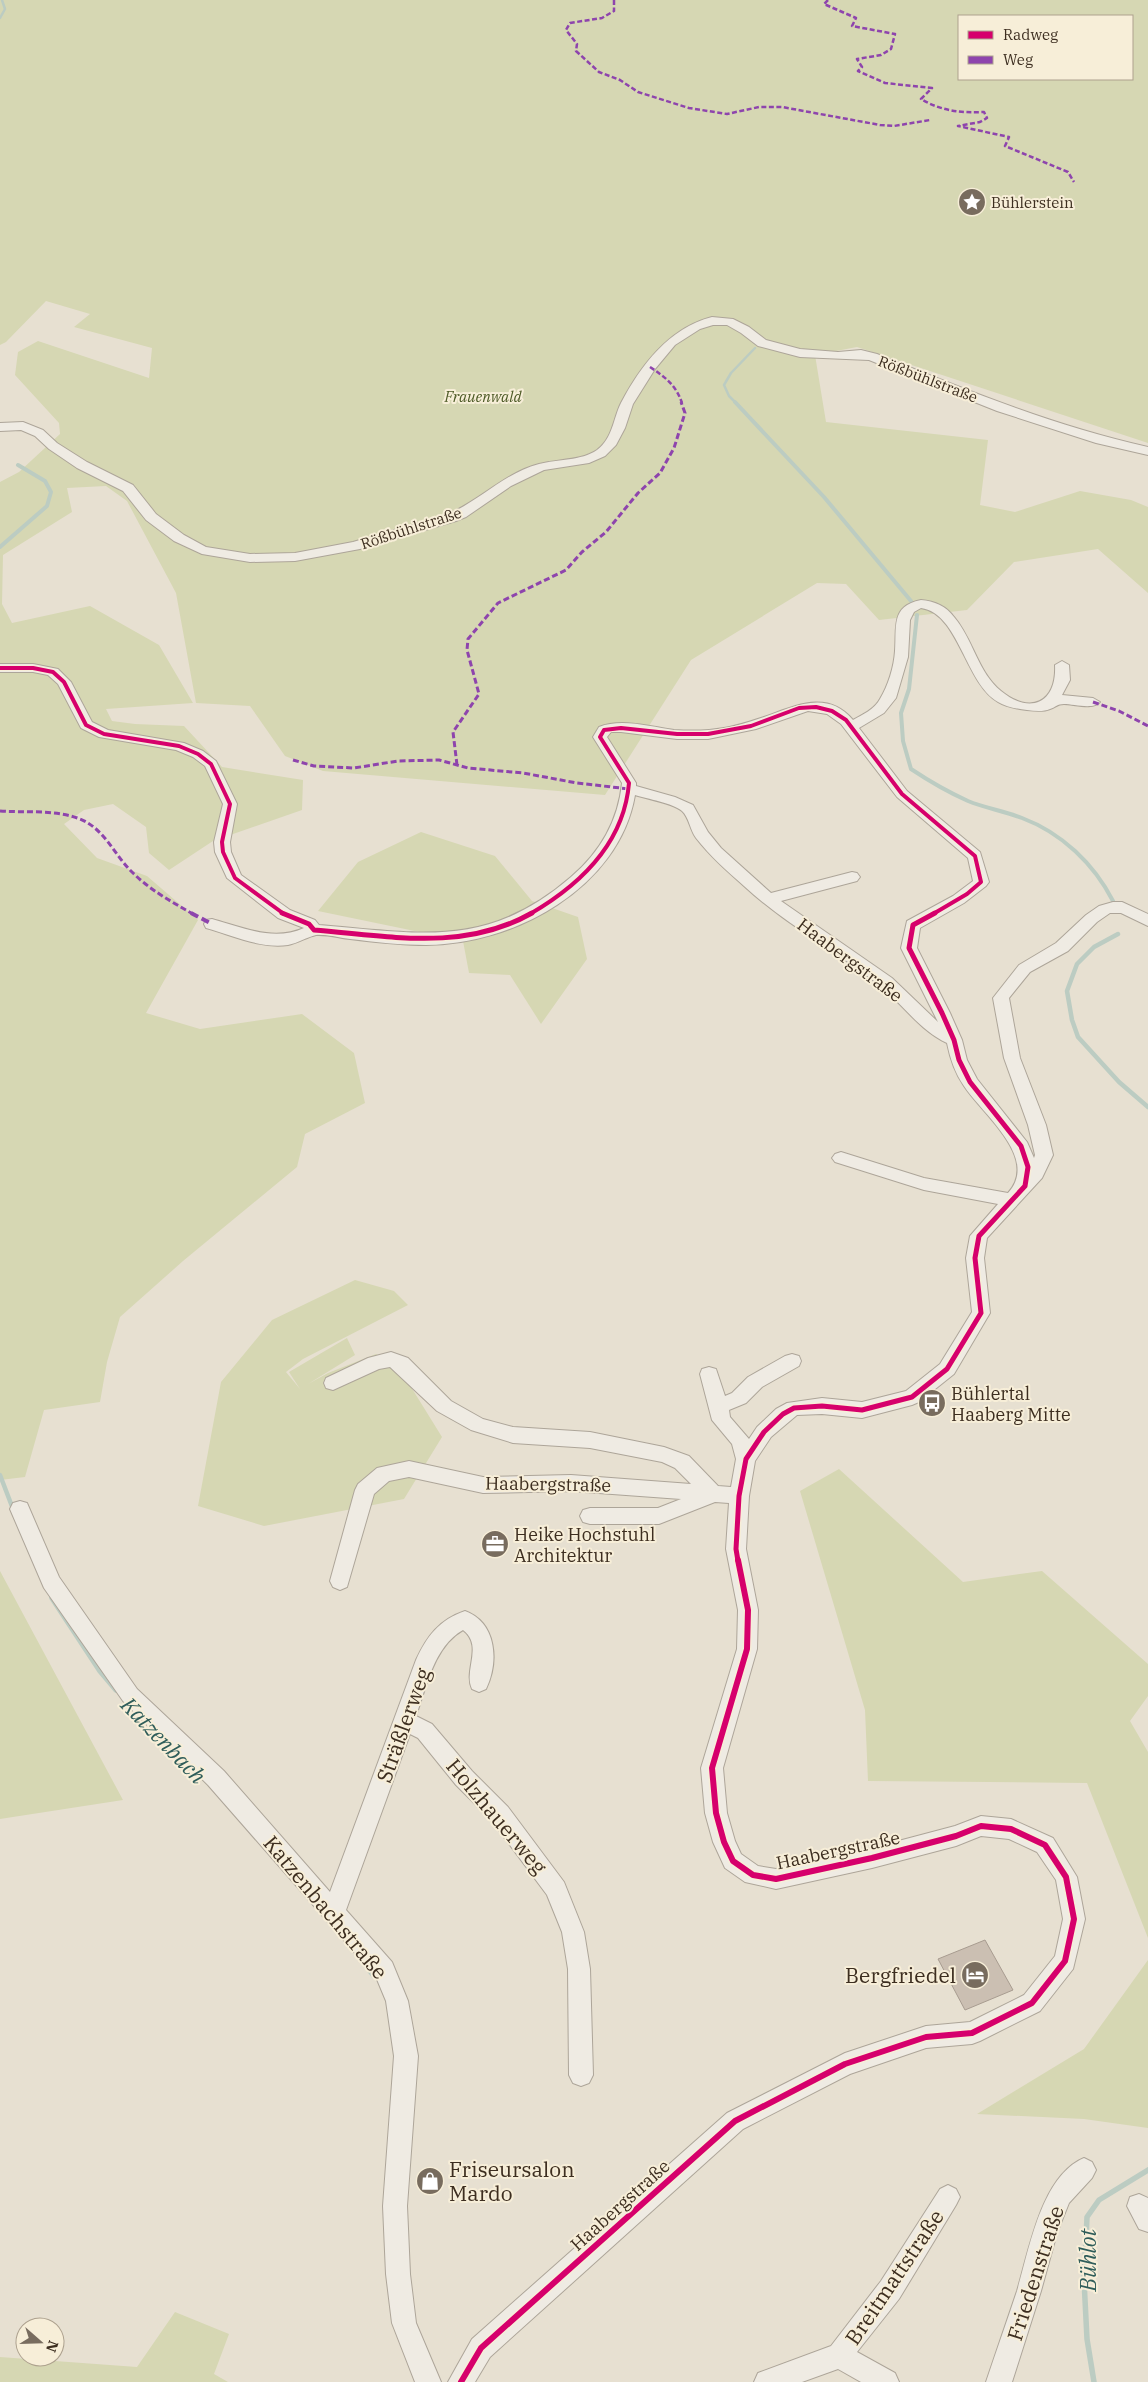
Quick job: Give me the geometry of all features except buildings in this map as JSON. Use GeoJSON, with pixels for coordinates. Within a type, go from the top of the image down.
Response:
{"type":"FeatureCollection","features":[{"type":"Feature","properties":{"kind":"street","name":"Rößbühlstraße"},"geometry":{"type":"LineString","coordinates":[[0,427],[23,426],[39,433],[82,465],[128,488],[151,517],[179,538],[202,550],[250,558],[307,556],[355,546],[414,527],[451,518],[461,514],[506,484],[541,467],[589,459],[601,453],[610,445],[619,428],[627,404],[650,367],[671,342],[696,326],[712,321],[735,324],[762,343],[800,354],[838,356],[860,354],[873,357],[1001,408],[1100,440],[1148,451]]}},
{"type":"Feature","properties":{"kind":"street"},"geometry":{"type":"LineString","coordinates":[[852,726],[872,715],[886,702],[902,653],[900,633],[906,613],[911,607],[921,604],[940,610],[951,620],[967,653],[995,695],[1006,701],[1036,707],[1046,706],[1053,700],[1063,680],[1062,665]]}},
{"type":"Feature","properties":{"kind":"street"},"geometry":{"type":"LineString","coordinates":[[0,668],[33,668],[53,672],[64,682],[86,725],[104,734],[178,746],[198,754],[211,764],[230,804],[222,842],[222,852],[235,878],[280,911],[309,924],[314,930]]}},
{"type":"Feature","properties":{"kind":"street"},"geometry":{"type":"LineString","coordinates":[[1053,700],[1093,702]]}},
{"type":"Feature","properties":{"kind":"street","name":"Haabergstraße"},"geometry":{"type":"LineString","coordinates":[[461,2382],[481,2348],[735,2121],[845,2064],[926,2037],[972,2034],[1032,2003],[1065,1961],[1074,1919],[1066,1877],[1045,1845],[1011,1829],[981,1826],[956,1836],[882,1856],[776,1879],[753,1875],[733,1861],[724,1842],[716,1813],[712,1768],[748,1649],[748,1610],[736,1549],[739,1496],[746,1459],[764,1432],[782,1414],[794,1408],[822,1406],[862,1410],[912,1397],[947,1369],[981,1313],[975,1258],[979,1236],[1018,1193],[1028,1167],[1020,1146],[970,1082],[959,1060],[954,1040],[942,1013],[909,948],[913,925],[972,893],[980,882],[975,856],[902,794],[855,735],[852,726],[841,714],[828,709],[809,706],[742,728],[701,735],[684,736],[619,728],[604,730],[600,737],[602,742],[624,774],[629,783],[629,789],[670,800],[688,808],[701,834],[716,852],[768,899],[856,959],[886,982],[939,1033],[954,1040]]}},
{"type":"Feature","properties":{"kind":"street"},"geometry":{"type":"LineString","coordinates":[[212,924],[242,934],[285,942],[301,938],[314,930],[420,940],[472,936],[505,927],[553,900],[593,865],[608,848],[619,828],[629,789]]}},
{"type":"Feature","properties":{"kind":"street","name":"Haabergstraße"},"geometry":{"type":"LineString","coordinates":[[768,899],[852,877]]}},
{"type":"Feature","properties":{"kind":"street"},"geometry":{"type":"LineString","coordinates":[[841,1158],[924,1184],[1018,1193],[1036,1173],[1044,1155],[1037,1125],[1012,1058],[1001,998],[1015,977],[1034,962],[1062,947],[1078,934],[1092,916],[1114,907],[1136,913],[1148,921]]}},
{"type":"Feature","properties":{"kind":"street"},"geometry":{"type":"LineString","coordinates":[[333,1383],[376,1363],[391,1359],[401,1363],[444,1406],[478,1425],[513,1435],[590,1440],[664,1455],[682,1462],[714,1494]]}},
{"type":"Feature","properties":{"kind":"street"},"geometry":{"type":"LineString","coordinates":[[719,1406],[738,1398],[755,1382],[792,1361]]}},
{"type":"Feature","properties":{"kind":"street"},"geometry":{"type":"LineString","coordinates":[[709,1374],[719,1406],[721,1420],[740,1440],[746,1459]]}},
{"type":"Feature","properties":{"kind":"street","name":"Haabergstraße"},"geometry":{"type":"LineString","coordinates":[[340,1581],[365,1490],[384,1474],[409,1469],[483,1485],[580,1484],[739,1496]]}},
{"type":"Feature","properties":{"kind":"street","name":"Haabergstraße"},"geometry":{"type":"LineString","coordinates":[[590,1516],[660,1516],[714,1494]]}},
{"type":"Feature","properties":{"kind":"street","name":"Katzenbachstraße"},"geometry":{"type":"LineString","coordinates":[[20,1509],[52,1582],[130,1695],[216,1778],[384,1970],[397,2001],[406,2056],[395,2206],[398,2274],[404,2323],[428,2382]]}},
{"type":"Feature","properties":{"kind":"street","name":"Sträßlerweg"},"geometry":{"type":"LineString","coordinates":[[334,1911],[426,1660],[440,1636],[449,1626],[456,1622],[465,1620],[472,1624],[482,1637],[485,1647],[479,1683]]}},
{"type":"Feature","properties":{"kind":"street","name":"Holzhauerweg"},"geometry":{"type":"LineString","coordinates":[[405,1721],[425,1730],[464,1778],[500,1814],[556,1889],[573,1932],[579,1970],[580,2076]]}},
{"type":"Feature","properties":{"kind":"street","name":"Friedenstraße"},"geometry":{"type":"LineString","coordinates":[[999,2382],[1029,2291],[1045,2232],[1061,2195],[1084,2170]]}},
{"type":"Feature","properties":{"kind":"street","name":"Breitmattstraße"},"geometry":{"type":"LineString","coordinates":[[839,2356],[890,2290],[948,2197]]}},
{"type":"Feature","properties":{"kind":"street"},"geometry":{"type":"LineString","coordinates":[[767,2382],[839,2356],[886,2382]]}},
{"type":"Feature","properties":{"kind":"green space","name":"Frauenwald"},"geometry":{"type":"Polygon","coordinates":[[[0,0],[1148,0],[1148,443],[857,347],[815,355],[826,422],[988,440],[980,505],[1015,512],[1080,491],[1131,500],[1148,507],[1148,593],[1098,549],[1014,562],[967,610],[879,620],[846,584],[817,583],[691,660],[605,795],[323,771],[285,756],[250,706],[196,703],[176,593],[127,501],[106,486],[67,488],[72,512],[3,555],[2,604],[12,623],[90,606],[159,645],[193,703],[106,709],[112,721],[184,726],[222,767],[303,780],[302,810],[213,841],[169,870],[149,853],[146,827],[113,804],[84,810],[64,824],[97,858],[147,876],[198,920],[146,1013],[200,1029],[302,1014],[354,1053],[365,1103],[305,1134],[297,1167],[183,1261],[120,1317],[107,1362],[100,1402],[44,1410],[25,1477],[0,1480],[0,482],[19,472],[60,434],[59,423],[15,375],[18,352],[38,341],[149,378],[152,348],[74,327],[90,314],[46,301],[6,342],[0,345],[0,0]]]}},
{"type":"Feature","properties":{"kind":"green space"},"geometry":{"type":"Polygon","coordinates":[[[421,832],[495,856],[532,901],[578,917],[587,959],[541,1024],[510,975],[469,973],[463,941],[318,911],[358,862],[421,832]]]}},
{"type":"Feature","properties":{"kind":"green space"},"geometry":{"type":"Polygon","coordinates":[[[355,1280],[394,1291],[408,1305],[303,1359],[286,1372],[300,1389],[289,1372],[347,1338],[355,1355],[308,1384],[328,1373],[376,1354],[398,1366],[442,1437],[404,1499],[264,1526],[198,1506],[221,1382],[272,1320],[355,1280]]]}},
{"type":"Feature","properties":{"kind":"green space"},"geometry":{"type":"Polygon","coordinates":[[[839,1469],[963,1582],[1042,1571],[1148,1664],[1148,1696],[1130,1721],[1148,1752],[1148,1938],[1087,1783],[868,1781],[865,1710],[800,1491],[839,1469]]]}},
{"type":"Feature","properties":{"kind":"green space"},"geometry":{"type":"Polygon","coordinates":[[[0,1571],[123,1800],[0,1819],[0,1571]]]}},
{"type":"Feature","properties":{"kind":"green space"},"geometry":{"type":"Polygon","coordinates":[[[1148,1960],[1148,2128],[1084,2119],[977,2114],[1084,2049],[1148,1960]]]}},
{"type":"Feature","properties":{"kind":"green space"},"geometry":{"type":"Polygon","coordinates":[[[175,2312],[229,2334],[214,2374],[228,2382],[0,2382],[0,2357],[15,2358],[15,2367],[65,2367],[65,2362],[137,2367],[175,2312]]]}},
{"type":"Feature","properties":{"kind":"waterway"},"geometry":{"type":"LineString","coordinates":[[0,18],[5,9],[2,0]]}},
{"type":"Feature","properties":{"kind":"waterway"},"geometry":{"type":"LineString","coordinates":[[735,402],[729,396],[724,385],[731,373],[755,348]]}},
{"type":"Feature","properties":{"kind":"waterway"},"geometry":{"type":"LineString","coordinates":[[735,402],[824,497],[911,601]]}},
{"type":"Feature","properties":{"kind":"waterway","name":"Katzenbach"},"geometry":{"type":"LineString","coordinates":[[0,547],[47,506],[51,492],[45,481],[18,465]]}},
{"type":"Feature","properties":{"kind":"waterway"},"geometry":{"type":"LineString","coordinates":[[917,615],[909,689],[901,713],[903,741],[911,769],[968,801],[1022,818],[1050,832],[1086,862],[1113,901]]}},
{"type":"Feature","properties":{"kind":"waterway"},"geometry":{"type":"LineString","coordinates":[[1118,934],[1094,947],[1077,964],[1067,991],[1072,1020],[1078,1037],[1119,1082],[1148,1107]]}},
{"type":"Feature","properties":{"kind":"waterway","name":"Katzenbach"},"geometry":{"type":"LineString","coordinates":[[0,1475],[13,1509]]}},
{"type":"Feature","properties":{"kind":"waterway","name":"Katzenbach"},"geometry":{"type":"LineString","coordinates":[[52,1598],[100,1671],[116,1690]]}},
{"type":"Feature","properties":{"kind":"waterway","name":"Katzenbach"},"geometry":{"type":"LineString","coordinates":[[365,1964],[374,1976]]}},
{"type":"Feature","properties":{"kind":"waterway","name":"Bühlot"},"geometry":{"type":"LineString","coordinates":[[1094,2382],[1087,2339],[1084,2280],[1087,2217],[1099,2200],[1148,2170]]}},
{"type":"Feature","properties":{"kind":"marked path"},"geometry":{"type":"LineString","coordinates":[[614,0],[614,11],[602,18],[570,23],[566,30],[577,44],[576,51],[599,72],[620,80],[638,92],[689,108],[727,114],[759,107],[782,107],[880,125],[894,126],[930,120]]}},
{"type":"Feature","properties":{"kind":"marked path"},"geometry":{"type":"LineString","coordinates":[[828,0],[824,4],[856,18],[852,26],[895,34],[891,49],[881,55],[857,59],[862,67],[858,71],[885,83],[932,88],[921,99],[936,107],[967,113],[984,112],[987,118],[980,122],[958,126],[1009,137],[1005,146],[1068,172],[1074,182]]}},
{"type":"Feature","properties":{"kind":"marked path"},"geometry":{"type":"LineString","coordinates":[[457,765],[453,732],[479,694],[467,650],[468,639],[498,603],[566,570],[582,552],[606,532],[638,493],[660,473],[674,448],[685,413],[678,392],[668,379],[650,367]]}},
{"type":"Feature","properties":{"kind":"marked path"},"geometry":{"type":"LineString","coordinates":[[1093,702],[1119,711],[1148,726]]}},
{"type":"Feature","properties":{"kind":"marked path"},"geometry":{"type":"LineString","coordinates":[[293,760],[314,766],[354,768],[398,761],[439,760],[468,768],[523,773],[577,783],[629,789]]}},
{"type":"Feature","properties":{"kind":"marked path"},"geometry":{"type":"LineString","coordinates":[[0,811],[68,815],[87,822],[99,831],[124,864],[143,882],[165,898],[212,924]]}},
{"type":"Feature","properties":{"kind":"cycle path"},"geometry":{"type":"LineString","coordinates":[[0,668],[33,668],[53,672],[64,682],[86,725],[104,734],[179,746],[198,754],[211,764],[230,804],[222,842],[223,852],[235,878],[284,914],[309,924],[314,930],[401,939],[428,940],[453,938],[477,934],[500,927],[523,918],[544,906],[565,891],[594,864],[610,843],[621,821],[628,796],[629,783],[600,737],[604,730],[609,728],[688,735],[708,734],[751,726],[799,708],[824,708],[846,720],[855,735],[902,794],[975,856],[981,882],[959,900],[913,925],[909,948],[942,1013],[954,1040],[959,1060],[970,1082],[1021,1146],[1028,1167],[1025,1186],[979,1236],[975,1258],[981,1313],[947,1369],[912,1397],[862,1410],[822,1406],[794,1408],[783,1414],[764,1432],[746,1459],[739,1496],[736,1549],[748,1610],[747,1649],[712,1768],[716,1813],[724,1842],[733,1861],[753,1875],[776,1879],[872,1858],[956,1836],[981,1826],[1011,1829],[1045,1845],[1066,1877],[1074,1919],[1065,1961],[1032,2003],[972,2033],[926,2037],[845,2064],[735,2121],[481,2348],[461,2382]]}},
{"type":"Feature","properties":{"kind":"place","name":"Bühlerstein"},"geometry":{"type":"Point","coordinates":[972,202]}},
{"type":"Feature","properties":{"kind":"place","name":"Bühlertal Haaberg Mitte"},"geometry":{"type":"Point","coordinates":[932,1403]}},
{"type":"Feature","properties":{"kind":"place","name":"Heike Hochstuhl Architektur"},"geometry":{"type":"Point","coordinates":[495,1544]}},
{"type":"Feature","properties":{"kind":"place","name":"Bergfriedel"},"geometry":{"type":"Point","coordinates":[975,1975]}},
{"type":"Feature","properties":{"kind":"place","name":"Friseursalon Mardo"},"geometry":{"type":"Point","coordinates":[430,2181]}}]}
